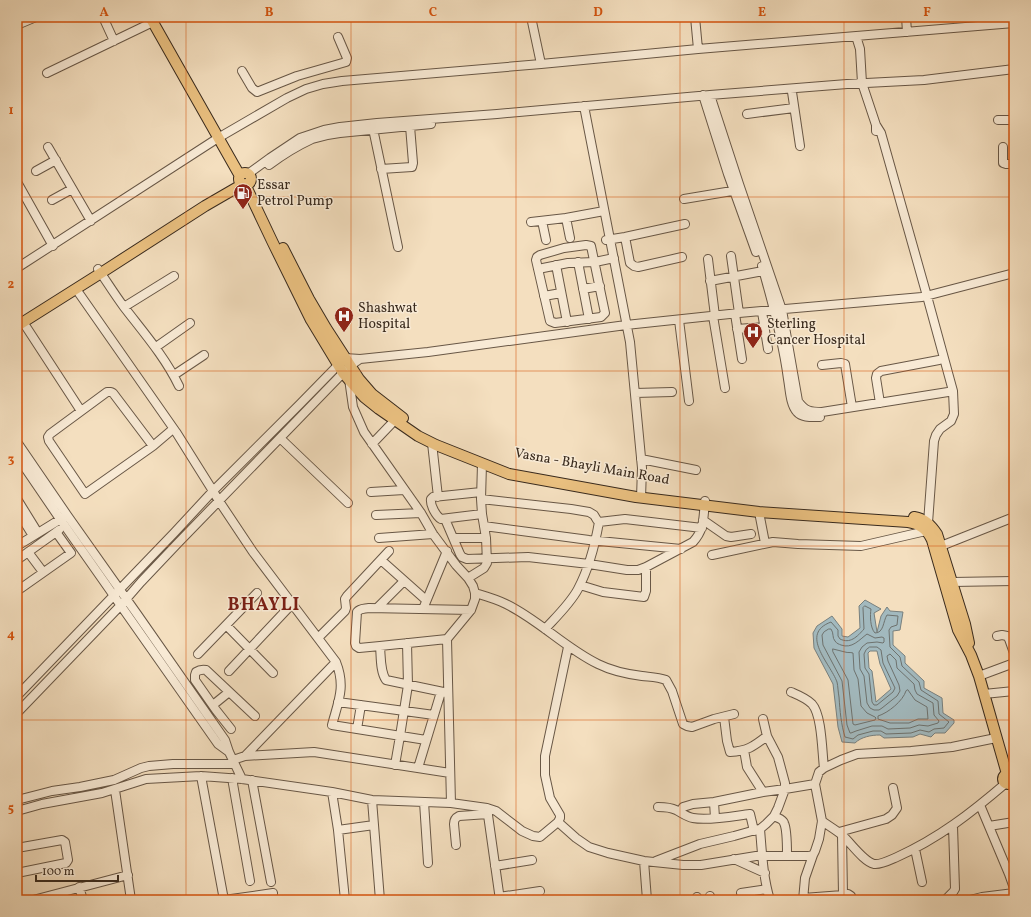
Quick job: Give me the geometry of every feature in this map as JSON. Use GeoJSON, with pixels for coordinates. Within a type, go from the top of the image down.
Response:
{"type":"FeatureCollection","features":[{"type":"Feature","properties":{"kind":"main road","name":"Vasna - Bhayli Main Road"},"geometry":{"type":"LineString","coordinates":[[153,19],[245,179],[326,328],[345,368],[364,397],[379,409],[418,436],[509,474],[639,495],[705,503],[759,512],[908,522],[934,528],[965,624],[971,655]]}},
{"type":"Feature","properties":{"kind":"main road"},"geometry":{"type":"LineString","coordinates":[[19,323],[99,271],[205,206],[245,179]]}},
{"type":"Feature","properties":{"kind":"main road"},"geometry":{"type":"LineString","coordinates":[[19,323],[76,289],[99,271]]}},
{"type":"Feature","properties":{"kind":"main road","name":"Vasna - Bhayli Main Road"},"geometry":{"type":"LineString","coordinates":[[345,368],[359,379],[372,394],[382,402],[406,420],[440,440],[510,468],[639,495]]}},
{"type":"Feature","properties":{"kind":"main road","name":"Vasna - Bhayli Main Road"},"geometry":{"type":"LineString","coordinates":[[705,503],[909,516],[919,518],[927,527],[932,540],[958,630],[971,655],[979,676],[996,738],[1010,779]]}},
{"type":"Feature","properties":{"kind":"street"},"geometry":{"type":"LineString","coordinates":[[20,20],[36,17]]}},
{"type":"Feature","properties":{"kind":"street"},"geometry":{"type":"LineString","coordinates":[[102,17],[114,41]]}},
{"type":"Feature","properties":{"kind":"street"},"geometry":{"type":"LineString","coordinates":[[531,17],[541,64]]}},
{"type":"Feature","properties":{"kind":"street"},"geometry":{"type":"LineString","coordinates":[[695,17],[698,49]]}},
{"type":"Feature","properties":{"kind":"street"},"geometry":{"type":"LineString","coordinates":[[906,17],[907,32]]}},
{"type":"Feature","properties":{"kind":"street"},"geometry":{"type":"LineString","coordinates":[[47,73],[114,41],[153,19]]}},
{"type":"Feature","properties":{"kind":"street"},"geometry":{"type":"LineString","coordinates":[[17,268],[221,137],[287,98],[309,88],[323,84],[342,81],[698,49],[907,32],[1000,20],[1014,23]]}},
{"type":"Feature","properties":{"kind":"street"},"geometry":{"type":"LineString","coordinates":[[712,555],[773,542],[861,546],[927,527],[934,441],[940,429],[951,421],[954,414],[953,391],[876,134],[876,125],[863,86],[860,50],[856,36]]}},
{"type":"Feature","properties":{"kind":"street"},"geometry":{"type":"LineString","coordinates":[[242,71],[252,88],[257,92],[305,74],[346,62],[347,58],[338,37]]}},
{"type":"Feature","properties":{"kind":"street"},"geometry":{"type":"LineString","coordinates":[[707,97],[863,86],[1014,69]]}},
{"type":"Feature","properties":{"kind":"street"},"geometry":{"type":"LineString","coordinates":[[245,179],[270,158],[300,138],[324,130],[340,127],[410,126],[707,97],[863,86],[918,86],[1014,73]]}},
{"type":"Feature","properties":{"kind":"street"},"geometry":{"type":"LineString","coordinates":[[305,74],[309,88]]}},
{"type":"Feature","properties":{"kind":"street"},"geometry":{"type":"LineString","coordinates":[[792,92],[800,146]]}},
{"type":"Feature","properties":{"kind":"street"},"geometry":{"type":"LineString","coordinates":[[707,97],[763,271],[779,311],[786,366],[794,408],[798,413],[804,416],[814,417],[825,416],[893,401]]}},
{"type":"Feature","properties":{"kind":"street"},"geometry":{"type":"LineString","coordinates":[[747,114],[794,108]]}},
{"type":"Feature","properties":{"kind":"street"},"geometry":{"type":"LineString","coordinates":[[372,126],[582,109]]}},
{"type":"Feature","properties":{"kind":"street"},"geometry":{"type":"LineString","coordinates":[[582,109],[624,325],[639,495]]}},
{"type":"Feature","properties":{"kind":"street"},"geometry":{"type":"LineString","coordinates":[[998,120],[1014,120]]}},
{"type":"Feature","properties":{"kind":"street"},"geometry":{"type":"LineString","coordinates":[[372,126],[398,247]]}},
{"type":"Feature","properties":{"kind":"street"},"geometry":{"type":"LineString","coordinates":[[381,169],[412,167],[410,126]]}},
{"type":"Feature","properties":{"kind":"street"},"geometry":{"type":"LineString","coordinates":[[1003,146],[1003,163],[1014,164]]}},
{"type":"Feature","properties":{"kind":"street"},"geometry":{"type":"LineString","coordinates":[[48,147],[91,221]]}},
{"type":"Feature","properties":{"kind":"street"},"geometry":{"type":"LineString","coordinates":[[36,171],[56,160]]}},
{"type":"Feature","properties":{"kind":"street"},"geometry":{"type":"LineString","coordinates":[[18,186],[53,246]]}},
{"type":"Feature","properties":{"kind":"street"},"geometry":{"type":"LineString","coordinates":[[52,200],[72,189]]}},
{"type":"Feature","properties":{"kind":"street"},"geometry":{"type":"LineString","coordinates":[[684,199],[737,190]]}},
{"type":"Feature","properties":{"kind":"street"},"geometry":{"type":"LineString","coordinates":[[737,190],[779,311],[798,400],[806,410],[822,412],[948,392]]}},
{"type":"Feature","properties":{"kind":"street"},"geometry":{"type":"LineString","coordinates":[[530,222],[602,212]]}},
{"type":"Feature","properties":{"kind":"street"},"geometry":{"type":"LineString","coordinates":[[566,218],[570,238]]}},
{"type":"Feature","properties":{"kind":"street"},"geometry":{"type":"LineString","coordinates":[[542,221],[546,240]]}},
{"type":"Feature","properties":{"kind":"street"},"geometry":{"type":"LineString","coordinates":[[608,239],[625,237],[685,224]]}},
{"type":"Feature","properties":{"kind":"street"},"geometry":{"type":"LineString","coordinates":[[625,237],[630,263],[634,266],[638,267],[682,257]]}},
{"type":"Feature","properties":{"kind":"street"},"geometry":{"type":"LineString","coordinates":[[590,245],[595,262],[605,313],[601,317],[589,319],[554,323],[550,321],[536,260],[537,257],[564,248],[590,245]]}},
{"type":"Feature","properties":{"kind":"street"},"geometry":{"type":"LineString","coordinates":[[564,248],[568,263]]}},
{"type":"Feature","properties":{"kind":"street"},"geometry":{"type":"LineString","coordinates":[[732,256],[737,329],[742,358]]}},
{"type":"Feature","properties":{"kind":"street"},"geometry":{"type":"LineString","coordinates":[[538,269],[568,263],[595,262],[611,259]]}},
{"type":"Feature","properties":{"kind":"street"},"geometry":{"type":"LineString","coordinates":[[708,259],[714,316],[725,388]]}},
{"type":"Feature","properties":{"kind":"street"},"geometry":{"type":"LineString","coordinates":[[578,262],[589,319]]}},
{"type":"Feature","properties":{"kind":"street"},"geometry":{"type":"LineString","coordinates":[[556,265],[567,322]]}},
{"type":"Feature","properties":{"kind":"street"},"geometry":{"type":"LineString","coordinates":[[99,271],[124,307],[156,347],[174,375],[179,386]]}},
{"type":"Feature","properties":{"kind":"street"},"geometry":{"type":"LineString","coordinates":[[710,281],[763,271]]}},
{"type":"Feature","properties":{"kind":"street"},"geometry":{"type":"LineString","coordinates":[[17,696],[213,491],[300,404],[345,368],[360,359],[428,352],[624,325],[925,297],[1014,273]]}},
{"type":"Feature","properties":{"kind":"street"},"geometry":{"type":"LineString","coordinates":[[124,307],[174,276]]}},
{"type":"Feature","properties":{"kind":"street"},"geometry":{"type":"LineString","coordinates":[[583,289],[600,286]]}},
{"type":"Feature","properties":{"kind":"street"},"geometry":{"type":"LineString","coordinates":[[76,289],[173,429],[219,502],[267,571],[336,662],[340,672],[341,691],[332,725],[426,740]]}},
{"type":"Feature","properties":{"kind":"street"},"geometry":{"type":"LineString","coordinates":[[544,296],[562,293]]}},
{"type":"Feature","properties":{"kind":"street"},"geometry":{"type":"LineString","coordinates":[[925,297],[939,360],[948,392],[954,405]]}},
{"type":"Feature","properties":{"kind":"street"},"geometry":{"type":"LineString","coordinates":[[762,312],[768,349]]}},
{"type":"Feature","properties":{"kind":"street"},"geometry":{"type":"LineString","coordinates":[[680,320],[689,401]]}},
{"type":"Feature","properties":{"kind":"street"},"geometry":{"type":"LineString","coordinates":[[19,323],[81,411]]}},
{"type":"Feature","properties":{"kind":"street"},"geometry":{"type":"LineString","coordinates":[[156,347],[190,323]]}},
{"type":"Feature","properties":{"kind":"street"},"geometry":{"type":"LineString","coordinates":[[624,325],[630,342],[642,468],[639,495]]}},
{"type":"Feature","properties":{"kind":"street"},"geometry":{"type":"LineString","coordinates":[[737,329],[764,327]]}},
{"type":"Feature","properties":{"kind":"street"},"geometry":{"type":"LineString","coordinates":[[174,375],[204,355]]}},
{"type":"Feature","properties":{"kind":"street"},"geometry":{"type":"LineString","coordinates":[[880,403],[876,378],[877,374],[881,371],[939,360]]}},
{"type":"Feature","properties":{"kind":"street"},"geometry":{"type":"LineString","coordinates":[[822,365],[845,364],[852,407]]}},
{"type":"Feature","properties":{"kind":"street"},"geometry":{"type":"LineString","coordinates":[[17,713],[345,368]]}},
{"type":"Feature","properties":{"kind":"street"},"geometry":{"type":"LineString","coordinates":[[345,368],[353,407],[364,432],[421,513],[433,534],[456,565],[468,578],[475,593],[475,599],[471,610],[447,639],[445,692],[451,803]]}},
{"type":"Feature","properties":{"kind":"street"},"geometry":{"type":"LineString","coordinates":[[153,446],[111,392],[107,392],[48,437],[49,441],[85,494],[153,446],[173,429]]}},
{"type":"Feature","properties":{"kind":"street"},"geometry":{"type":"LineString","coordinates":[[635,393],[672,392]]}},
{"type":"Feature","properties":{"kind":"street"},"geometry":{"type":"LineString","coordinates":[[372,444],[395,420]]}},
{"type":"Feature","properties":{"kind":"street"},"geometry":{"type":"LineString","coordinates":[[280,438],[348,503]]}},
{"type":"Feature","properties":{"kind":"street"},"geometry":{"type":"LineString","coordinates":[[17,442],[64,520],[114,596],[123,602],[195,704],[225,740],[242,779]]}},
{"type":"Feature","properties":{"kind":"street"},"geometry":{"type":"LineString","coordinates":[[432,443],[438,497]]}},
{"type":"Feature","properties":{"kind":"street"},"geometry":{"type":"LineString","coordinates":[[641,459],[696,470]]}},
{"type":"Feature","properties":{"kind":"street"},"geometry":{"type":"LineString","coordinates":[[19,462],[120,589],[123,602]]}},
{"type":"Feature","properties":{"kind":"street"},"geometry":{"type":"LineString","coordinates":[[468,578],[484,568],[487,563],[486,538],[481,496],[482,464]]}},
{"type":"Feature","properties":{"kind":"street"},"geometry":{"type":"LineString","coordinates":[[371,492],[404,490]]}},
{"type":"Feature","properties":{"kind":"street"},"geometry":{"type":"LineString","coordinates":[[482,514],[441,519],[438,517],[430,503],[431,499],[433,497],[481,496],[589,512],[594,515],[599,522],[589,564],[578,589],[561,612],[545,629]]}},
{"type":"Feature","properties":{"kind":"street"},"geometry":{"type":"LineString","coordinates":[[17,499],[36,534]]}},
{"type":"Feature","properties":{"kind":"street"},"geometry":{"type":"LineString","coordinates":[[445,519],[460,554],[462,557],[467,559],[528,557],[627,570],[638,570],[693,542],[698,537],[703,524],[705,503]]}},
{"type":"Feature","properties":{"kind":"street"},"geometry":{"type":"LineString","coordinates":[[17,510],[36,534]]}},
{"type":"Feature","properties":{"kind":"street"},"geometry":{"type":"LineString","coordinates":[[759,512],[765,543]]}},
{"type":"Feature","properties":{"kind":"street"},"geometry":{"type":"LineString","coordinates":[[376,515],[421,513]]}},
{"type":"Feature","properties":{"kind":"street"},"geometry":{"type":"LineString","coordinates":[[941,546],[1014,517]]}},
{"type":"Feature","properties":{"kind":"street"},"geometry":{"type":"LineString","coordinates":[[599,522],[625,519],[703,524],[726,536],[752,534]]}},
{"type":"Feature","properties":{"kind":"street"},"geometry":{"type":"LineString","coordinates":[[17,560],[56,532],[64,520]]}},
{"type":"Feature","properties":{"kind":"street"},"geometry":{"type":"LineString","coordinates":[[17,546],[36,534],[64,520]]}},
{"type":"Feature","properties":{"kind":"street"},"geometry":{"type":"LineString","coordinates":[[484,526],[595,541],[681,549]]}},
{"type":"Feature","properties":{"kind":"street"},"geometry":{"type":"LineString","coordinates":[[17,591],[71,554],[56,532]]}},
{"type":"Feature","properties":{"kind":"street"},"geometry":{"type":"LineString","coordinates":[[379,538],[433,534]]}},
{"type":"Feature","properties":{"kind":"street"},"geometry":{"type":"LineString","coordinates":[[454,538],[486,538]]}},
{"type":"Feature","properties":{"kind":"street"},"geometry":{"type":"LineString","coordinates":[[318,638],[345,611],[345,599],[347,596],[389,551]]}},
{"type":"Feature","properties":{"kind":"street"},"geometry":{"type":"LineString","coordinates":[[423,609],[447,551]]}},
{"type":"Feature","properties":{"kind":"street"},"geometry":{"type":"LineString","coordinates":[[28,552],[43,572]]}},
{"type":"Feature","properties":{"kind":"street"},"geometry":{"type":"LineString","coordinates":[[381,560],[426,600]]}},
{"type":"Feature","properties":{"kind":"street"},"geometry":{"type":"LineString","coordinates":[[580,585],[603,592],[644,597],[646,591],[646,567]]}},
{"type":"Feature","properties":{"kind":"street"},"geometry":{"type":"LineString","coordinates":[[377,608],[404,581]]}},
{"type":"Feature","properties":{"kind":"street"},"geometry":{"type":"LineString","coordinates":[[952,582],[1014,581]]}},
{"type":"Feature","properties":{"kind":"street"},"geometry":{"type":"LineString","coordinates":[[198,654],[257,593]]}},
{"type":"Feature","properties":{"kind":"street"},"geometry":{"type":"LineString","coordinates":[[475,593],[506,604],[522,613],[596,664],[612,671],[666,680],[672,691],[683,724],[692,727],[734,714]]}},
{"type":"Feature","properties":{"kind":"street"},"geometry":{"type":"LineString","coordinates":[[230,671],[292,604]]}},
{"type":"Feature","properties":{"kind":"street"},"geometry":{"type":"LineString","coordinates":[[447,639],[359,648],[355,643],[357,612],[362,609],[377,608],[471,610]]}},
{"type":"Feature","properties":{"kind":"street"},"geometry":{"type":"LineString","coordinates":[[226,625],[273,673]]}},
{"type":"Feature","properties":{"kind":"street"},"geometry":{"type":"LineString","coordinates":[[997,636],[1002,635],[1009,638],[1014,653]]}},
{"type":"Feature","properties":{"kind":"street"},"geometry":{"type":"LineString","coordinates":[[395,765],[408,685],[407,643]]}},
{"type":"Feature","properties":{"kind":"street"},"geometry":{"type":"LineString","coordinates":[[380,646],[382,672],[386,680],[445,692]]}},
{"type":"Feature","properties":{"kind":"street"},"geometry":{"type":"LineString","coordinates":[[456,845],[454,820],[459,816],[487,811],[496,811],[522,831],[533,836],[540,836],[556,824],[560,818],[560,815],[550,798],[544,775],[545,756],[568,646]]}},
{"type":"Feature","properties":{"kind":"street"},"geometry":{"type":"LineString","coordinates":[[245,756],[336,662]]}},
{"type":"Feature","properties":{"kind":"street"},"geometry":{"type":"LineString","coordinates":[[979,676],[1014,663]]}},
{"type":"Feature","properties":{"kind":"street"},"geometry":{"type":"LineString","coordinates":[[231,729],[196,680],[196,672],[199,670],[206,670],[255,716]]}},
{"type":"Feature","properties":{"kind":"street"},"geometry":{"type":"LineString","coordinates":[[984,694],[1014,691]]}},
{"type":"Feature","properties":{"kind":"street"},"geometry":{"type":"LineString","coordinates":[[213,705],[229,692]]}},
{"type":"Feature","properties":{"kind":"street"},"geometry":{"type":"LineString","coordinates":[[418,768],[434,715],[445,692]]}},
{"type":"Feature","properties":{"kind":"street"},"geometry":{"type":"LineString","coordinates":[[791,692],[806,698],[816,710],[820,725],[824,768]]}},
{"type":"Feature","properties":{"kind":"street"},"geometry":{"type":"LineString","coordinates":[[195,704],[207,697]]}},
{"type":"Feature","properties":{"kind":"street"},"geometry":{"type":"LineString","coordinates":[[338,702],[434,715]]}},
{"type":"Feature","properties":{"kind":"street"},"geometry":{"type":"LineString","coordinates":[[357,729],[361,705]]}},
{"type":"Feature","properties":{"kind":"street"},"geometry":{"type":"LineString","coordinates":[[724,717],[730,752],[740,752],[753,747],[767,736]]}},
{"type":"Feature","properties":{"kind":"street"},"geometry":{"type":"LineString","coordinates":[[653,862],[700,844],[757,830],[774,816],[785,789],[785,783],[778,757],[767,736],[763,719]]}},
{"type":"Feature","properties":{"kind":"street"},"geometry":{"type":"LineString","coordinates":[[852,900],[851,896],[848,894],[803,899],[805,878],[819,839],[822,821],[815,784],[819,772],[824,768],[857,754],[952,747],[996,738]]}},
{"type":"Feature","properties":{"kind":"street"},"geometry":{"type":"LineString","coordinates":[[744,750],[747,767],[762,792]]}},
{"type":"Feature","properties":{"kind":"street"},"geometry":{"type":"LineString","coordinates":[[17,800],[52,791],[114,780],[148,766],[232,759],[245,756],[314,752],[450,773]]}},
{"type":"Feature","properties":{"kind":"street"},"geometry":{"type":"LineString","coordinates":[[17,811],[42,804],[115,790],[151,778],[201,776],[252,780],[332,792],[372,800],[451,803],[487,811]]}},
{"type":"Feature","properties":{"kind":"street"},"geometry":{"type":"LineString","coordinates":[[201,776],[224,900],[273,893]]}},
{"type":"Feature","properties":{"kind":"street"},"geometry":{"type":"LineString","coordinates":[[232,778],[250,881]]}},
{"type":"Feature","properties":{"kind":"street"},"geometry":{"type":"LineString","coordinates":[[822,821],[840,834],[867,861],[875,864],[886,862],[915,849],[953,826],[1010,779]]}},
{"type":"Feature","properties":{"kind":"street"},"geometry":{"type":"LineString","coordinates":[[252,780],[271,882]]}},
{"type":"Feature","properties":{"kind":"street"},"geometry":{"type":"LineString","coordinates":[[680,812],[683,807],[693,804],[714,802],[762,792],[815,784]]}},
{"type":"Feature","properties":{"kind":"street"},"geometry":{"type":"LineString","coordinates":[[840,834],[886,819],[892,815],[897,808],[893,788]]}},
{"type":"Feature","properties":{"kind":"street"},"geometry":{"type":"LineString","coordinates":[[115,790],[131,900]]}},
{"type":"Feature","properties":{"kind":"street"},"geometry":{"type":"LineString","coordinates":[[332,792],[338,830],[345,900]]}},
{"type":"Feature","properties":{"kind":"street"},"geometry":{"type":"LineString","coordinates":[[372,800],[380,900]]}},
{"type":"Feature","properties":{"kind":"street"},"geometry":{"type":"LineString","coordinates":[[424,802],[428,863]]}},
{"type":"Feature","properties":{"kind":"street"},"geometry":{"type":"LineString","coordinates":[[714,802],[715,818]]}},
{"type":"Feature","properties":{"kind":"street"},"geometry":{"type":"LineString","coordinates":[[980,805],[1014,888]]}},
{"type":"Feature","properties":{"kind":"street"},"geometry":{"type":"LineString","coordinates":[[658,807],[666,806],[696,819],[750,814],[757,830],[770,900]]}},
{"type":"Feature","properties":{"kind":"street"},"geometry":{"type":"LineString","coordinates":[[487,811],[500,898],[540,891]]}},
{"type":"Feature","properties":{"kind":"street"},"geometry":{"type":"LineString","coordinates":[[774,816],[782,820],[786,828],[787,856]]}},
{"type":"Feature","properties":{"kind":"street"},"geometry":{"type":"LineString","coordinates":[[989,826],[1014,822]]}},
{"type":"Feature","properties":{"kind":"street"},"geometry":{"type":"LineString","coordinates":[[556,824],[589,847],[644,861],[683,865],[702,865],[762,855],[813,855]]}},
{"type":"Feature","properties":{"kind":"street"},"geometry":{"type":"LineString","coordinates":[[338,830],[374,825]]}},
{"type":"Feature","properties":{"kind":"street"},"geometry":{"type":"LineString","coordinates":[[946,900],[955,889],[953,826]]}},
{"type":"Feature","properties":{"kind":"street"},"geometry":{"type":"LineString","coordinates":[[840,834],[843,894]]}},
{"type":"Feature","properties":{"kind":"street"},"geometry":{"type":"LineString","coordinates":[[17,848],[62,840],[65,842],[68,860],[66,863],[17,873]]}},
{"type":"Feature","properties":{"kind":"street"},"geometry":{"type":"LineString","coordinates":[[915,849],[922,882]]}},
{"type":"Feature","properties":{"kind":"street"},"geometry":{"type":"LineString","coordinates":[[734,859],[765,873]]}},
{"type":"Feature","properties":{"kind":"street"},"geometry":{"type":"LineString","coordinates":[[495,866],[532,860]]}},
{"type":"Feature","properties":{"kind":"street"},"geometry":{"type":"LineString","coordinates":[[644,861],[647,900]]}},
{"type":"Feature","properties":{"kind":"street"},"geometry":{"type":"LineString","coordinates":[[33,900],[128,875]]}},
{"type":"Feature","properties":{"kind":"street"},"geometry":{"type":"LineString","coordinates":[[79,887],[82,900]]}},
{"type":"Feature","properties":{"kind":"street"},"geometry":{"type":"LineString","coordinates":[[741,894],[767,889]]}},
{"type":"Feature","properties":{"kind":"street"},"geometry":{"type":"LineString","coordinates":[[970,900],[1014,893]]}},
{"type":"Feature","properties":{"kind":"water"},"geometry":{"type":"Polygon","coordinates":[[[865,600],[881,609],[874,613],[877,632],[881,616],[887,607],[890,611],[903,612],[900,630],[893,631],[893,645],[905,656],[905,663],[924,681],[924,688],[942,698],[943,713],[954,720],[954,723],[945,733],[935,733],[931,737],[920,734],[913,737],[884,738],[877,735],[863,738],[855,743],[842,742],[838,727],[833,684],[814,648],[813,633],[817,626],[832,616],[842,629],[842,636],[848,637],[860,628],[859,606],[865,600]],[[870,651],[868,653],[869,668],[872,671],[876,702],[891,689],[880,664],[877,651],[870,651]]]}},
{"type":"Feature","properties":{"kind":"place","name":"Essar Petrol Pump"},"geometry":{"type":"Point","coordinates":[243,210]}},
{"type":"Feature","properties":{"kind":"place","name":"Shashwat Hospital"},"geometry":{"type":"Point","coordinates":[344,333]}},
{"type":"Feature","properties":{"kind":"place","name":"Sterling Cancer Hospital"},"geometry":{"type":"Point","coordinates":[753,349]}},
{"type":"Feature","properties":{"kind":"district","name":"BHAYLI"},"geometry":{"type":"Point","coordinates":[264,605]}}]}
